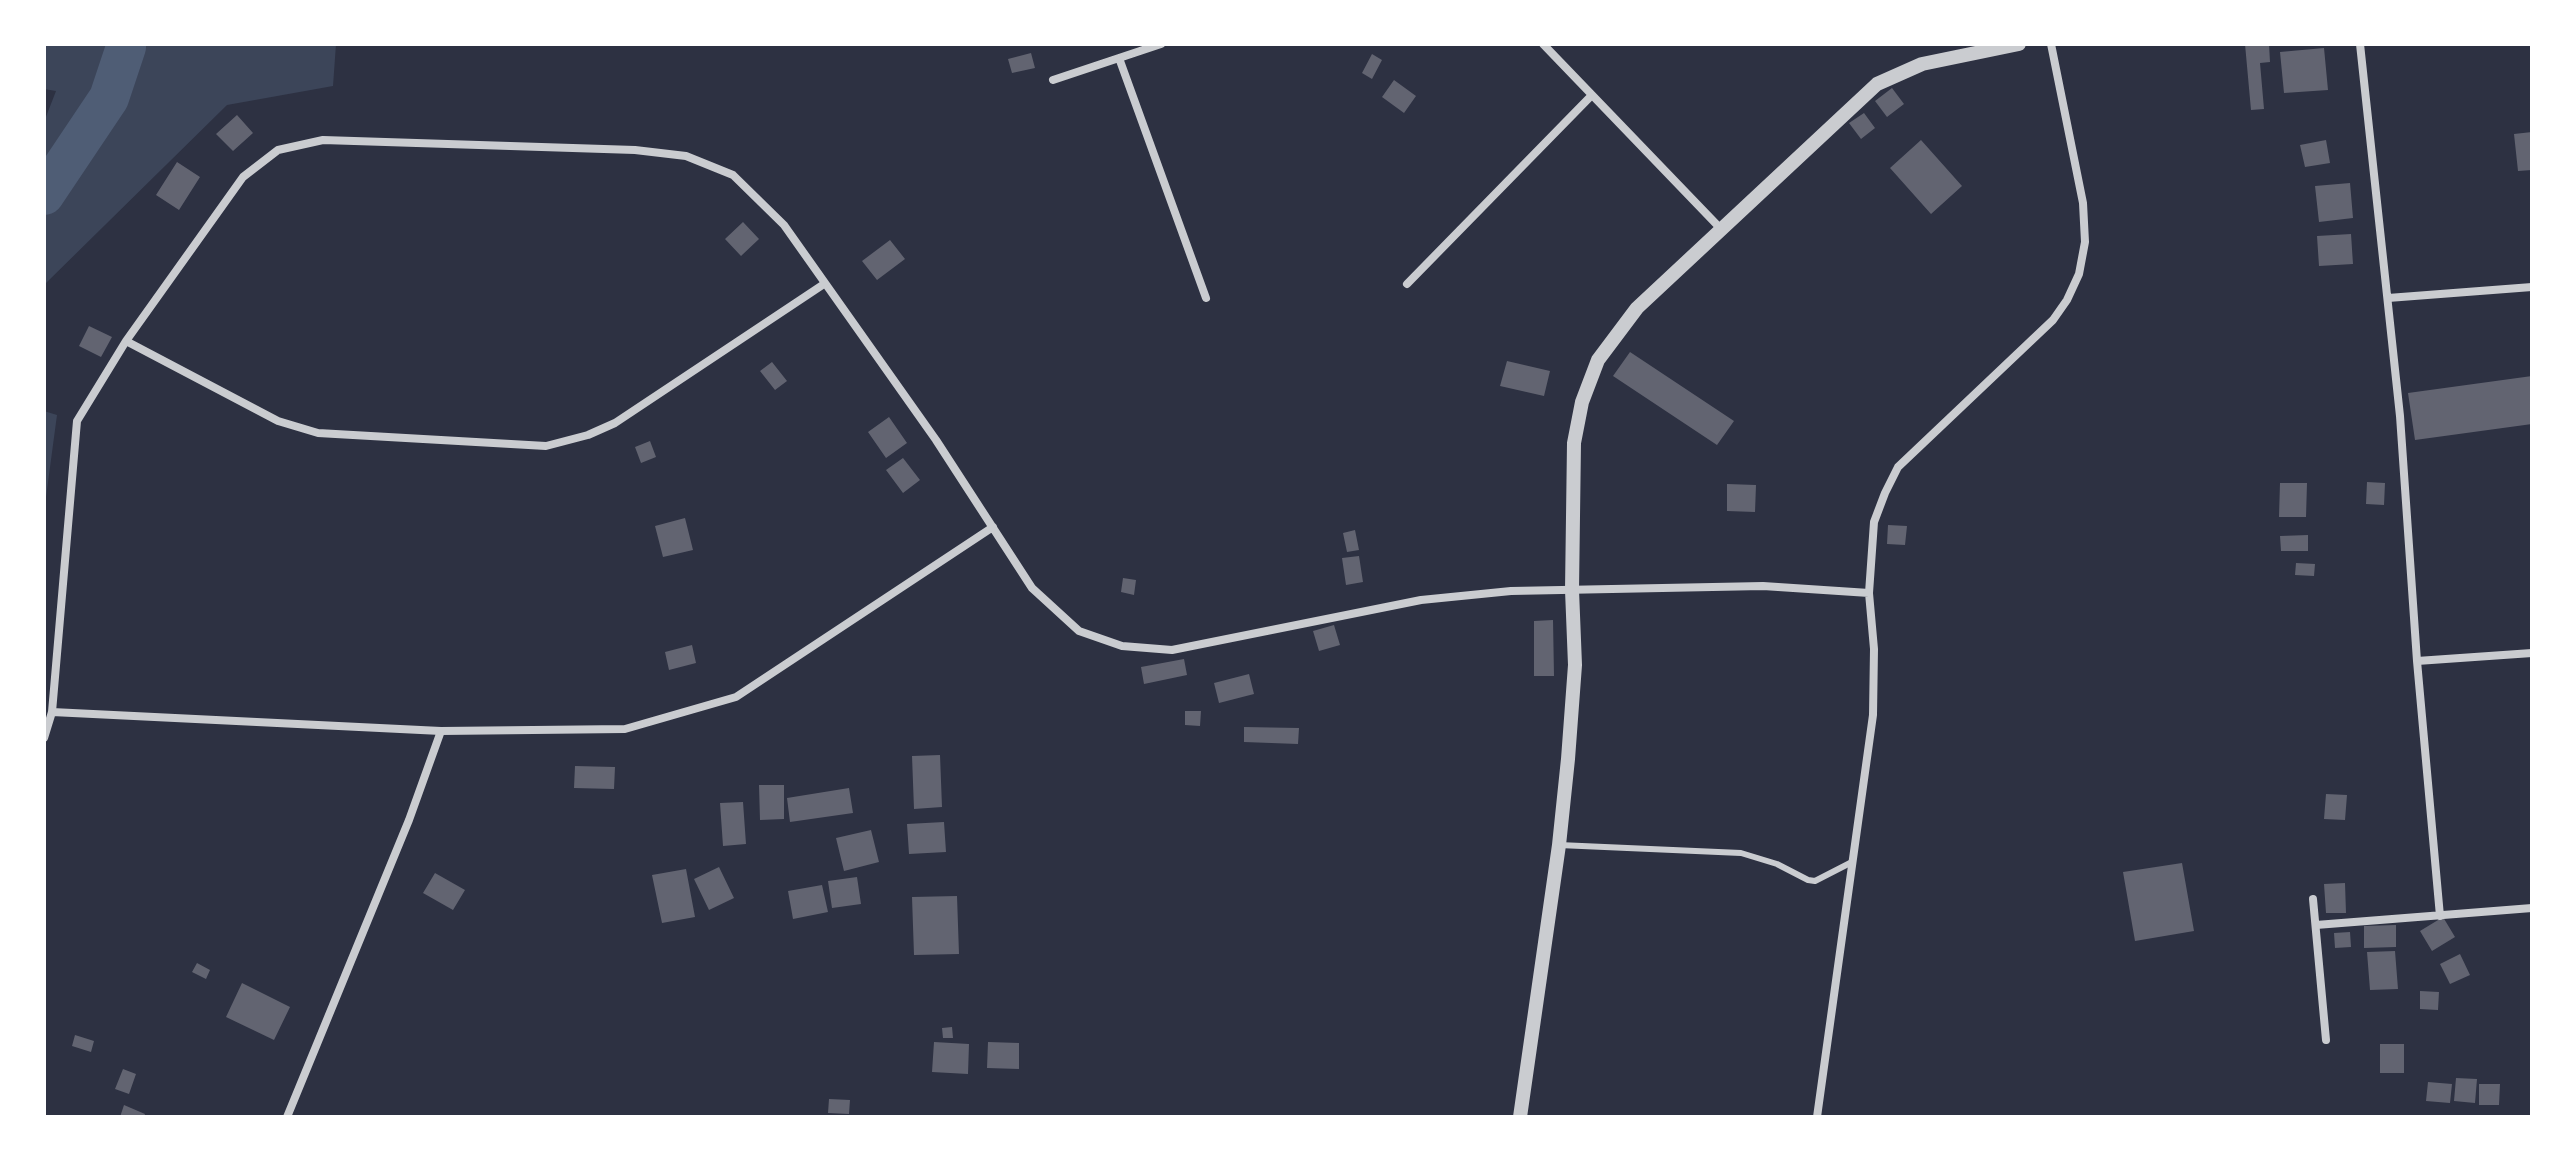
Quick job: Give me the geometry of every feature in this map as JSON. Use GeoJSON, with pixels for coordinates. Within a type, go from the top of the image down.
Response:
{"type":"FeatureCollection","features":[{"type":"Feature","properties":{"kind":"street"},"geometry":{"type":"LineString","coordinates":[[1053,80],[1161,44]]}},
{"type":"Feature","properties":{"kind":"street"},"geometry":{"type":"LineString","coordinates":[[1543,44],[1721,229]]}},
{"type":"Feature","properties":{"kind":"street"},"geometry":{"type":"LineString","coordinates":[[1520,1117],[1559,845],[1575,665],[1572,590],[1574,443],[1582,402],[1598,360],[1637,308],[1877,84],[1922,64],[2019,44]]}},
{"type":"Feature","properties":{"kind":"street"},"geometry":{"type":"LineString","coordinates":[[1817,1117],[1873,715],[1874,649],[1869,593],[1874,522],[1898,467],[2053,320],[2079,274],[2085,242],[2083,203],[2051,44]]}},
{"type":"Feature","properties":{"kind":"street"},"geometry":{"type":"LineString","coordinates":[[2360,44],[2400,416],[2417,661],[2440,916]]}},
{"type":"Feature","properties":{"kind":"street"},"geometry":{"type":"LineString","coordinates":[[1119,58],[1206,298]]}},
{"type":"Feature","properties":{"kind":"street"},"geometry":{"type":"LineString","coordinates":[[1407,284],[1592,95]]}},
{"type":"Feature","properties":{"kind":"street"},"geometry":{"type":"LineString","coordinates":[[44,738],[52,712],[77,421],[126,341],[243,177],[278,150],[323,140],[635,150],[686,156],[733,175],[784,225],[936,440],[1032,588],[1079,631],[1122,646],[1172,650],[1421,600],[1511,591],[1763,586],[1869,593]]}},
{"type":"Feature","properties":{"kind":"street"},"geometry":{"type":"LineString","coordinates":[[126,341],[278,421],[318,433],[546,446],[588,435],[615,423],[824,284]]}},
{"type":"Feature","properties":{"kind":"street"},"geometry":{"type":"LineString","coordinates":[[2388,298],[2532,287]]}},
{"type":"Feature","properties":{"kind":"street"},"geometry":{"type":"LineString","coordinates":[[52,712],[441,731],[625,729],[736,697],[993,527]]}},
{"type":"Feature","properties":{"kind":"street"},"geometry":{"type":"LineString","coordinates":[[2417,661],[2532,653]]}},
{"type":"Feature","properties":{"kind":"street"},"geometry":{"type":"LineString","coordinates":[[287,1117],[409,820],[441,731]]}},
{"type":"Feature","properties":{"kind":"street"},"geometry":{"type":"LineString","coordinates":[[2313,899],[2326,1040]]}},
{"type":"Feature","properties":{"kind":"street"},"geometry":{"type":"LineString","coordinates":[[2316,925],[2532,908]]}},
{"type":"Feature","properties":{"kind":"lane"},"geometry":{"type":"LineString","coordinates":[[1559,845],[1741,853],[1777,864],[1815,881],[1853,862]]}},
{"type":"Feature","properties":{"kind":"shaded area"},"geometry":{"type":"Polygon","coordinates":[[[44,44],[336,44],[333,86],[227,105],[44,285],[44,122],[56,91],[44,89],[44,44]]]}},
{"type":"Feature","properties":{"kind":"shaded area"},"geometry":{"type":"Polygon","coordinates":[[[44,411],[57,415],[44,512],[44,411]]]}},
{"type":"Feature","properties":{"kind":"building"},"geometry":{"type":"Polygon","coordinates":[[[2245,44],[2269,44],[2270,62],[2260,63],[2264,109],[2251,110],[2245,44]]]}},
{"type":"Feature","properties":{"kind":"building"},"geometry":{"type":"Polygon","coordinates":[[[2324,48],[2328,90],[2284,93],[2280,52],[2324,48]]]}},
{"type":"Feature","properties":{"kind":"building"},"geometry":{"type":"Polygon","coordinates":[[[1031,53],[1035,68],[1012,73],[1008,59],[1031,53]]]}},
{"type":"Feature","properties":{"kind":"building"},"geometry":{"type":"Polygon","coordinates":[[[1372,54],[1382,60],[1372,79],[1362,73],[1372,54]]]}},
{"type":"Feature","properties":{"kind":"building"},"geometry":{"type":"Polygon","coordinates":[[[1394,80],[1416,96],[1404,113],[1382,97],[1394,80]]]}},
{"type":"Feature","properties":{"kind":"building"},"geometry":{"type":"Polygon","coordinates":[[[1892,88],[1904,104],[1887,117],[1875,101],[1892,88]]]}},
{"type":"Feature","properties":{"kind":"building"},"geometry":{"type":"Polygon","coordinates":[[[1864,113],[1875,128],[1861,139],[1849,123],[1864,113]]]}},
{"type":"Feature","properties":{"kind":"building"},"geometry":{"type":"Polygon","coordinates":[[[237,115],[253,133],[233,151],[216,134],[237,115]]]}},
{"type":"Feature","properties":{"kind":"building"},"geometry":{"type":"Polygon","coordinates":[[[2532,132],[2532,170],[2518,171],[2514,134],[2532,132]]]}},
{"type":"Feature","properties":{"kind":"building"},"geometry":{"type":"Polygon","coordinates":[[[1921,140],[1962,186],[1931,214],[1890,168],[1921,140]]]}},
{"type":"Feature","properties":{"kind":"building"},"geometry":{"type":"Polygon","coordinates":[[[2326,140],[2330,163],[2305,167],[2300,145],[2326,140]]]}},
{"type":"Feature","properties":{"kind":"building"},"geometry":{"type":"Polygon","coordinates":[[[177,162],[200,177],[179,210],[156,195],[177,162]]]}},
{"type":"Feature","properties":{"kind":"building"},"geometry":{"type":"Polygon","coordinates":[[[2350,183],[2353,218],[2319,222],[2315,186],[2350,183]]]}},
{"type":"Feature","properties":{"kind":"building"},"geometry":{"type":"Polygon","coordinates":[[[743,222],[759,239],[741,256],[725,239],[743,222]]]}},
{"type":"Feature","properties":{"kind":"building"},"geometry":{"type":"Polygon","coordinates":[[[2351,234],[2353,264],[2319,266],[2317,236],[2351,234]]]}},
{"type":"Feature","properties":{"kind":"building"},"geometry":{"type":"Polygon","coordinates":[[[890,240],[905,259],[877,280],[862,261],[890,240]]]}},
{"type":"Feature","properties":{"kind":"building"},"geometry":{"type":"Polygon","coordinates":[[[89,326],[112,337],[101,357],[79,346],[89,326]]]}},
{"type":"Feature","properties":{"kind":"building"},"geometry":{"type":"Polygon","coordinates":[[[1630,352],[1734,421],[1717,445],[1613,376],[1630,352]]]}},
{"type":"Feature","properties":{"kind":"building"},"geometry":{"type":"Polygon","coordinates":[[[1507,361],[1550,371],[1544,396],[1500,386],[1507,361]]]}},
{"type":"Feature","properties":{"kind":"building"},"geometry":{"type":"Polygon","coordinates":[[[772,362],[787,381],[775,390],[760,371],[772,362]]]}},
{"type":"Feature","properties":{"kind":"building"},"geometry":{"type":"Polygon","coordinates":[[[2532,376],[2532,424],[2415,440],[2408,393],[2532,376]]]}},
{"type":"Feature","properties":{"kind":"building"},"geometry":{"type":"Polygon","coordinates":[[[889,417],[907,443],[886,458],[868,432],[889,417]]]}},
{"type":"Feature","properties":{"kind":"building"},"geometry":{"type":"Polygon","coordinates":[[[650,441],[656,457],[641,463],[635,447],[650,441]]]}},
{"type":"Feature","properties":{"kind":"building"},"geometry":{"type":"Polygon","coordinates":[[[903,458],[920,480],[903,493],[886,470],[903,458]]]}},
{"type":"Feature","properties":{"kind":"building"},"geometry":{"type":"Polygon","coordinates":[[[2367,482],[2385,483],[2384,505],[2366,504],[2367,482]]]}},
{"type":"Feature","properties":{"kind":"building"},"geometry":{"type":"Polygon","coordinates":[[[2280,483],[2307,483],[2306,517],[2279,517],[2280,483]]]}},
{"type":"Feature","properties":{"kind":"building"},"geometry":{"type":"Polygon","coordinates":[[[1727,484],[1756,485],[1755,512],[1727,511],[1727,484]]]}},
{"type":"Feature","properties":{"kind":"building"},"geometry":{"type":"Polygon","coordinates":[[[685,518],[693,550],[663,557],[655,526],[685,518]]]}},
{"type":"Feature","properties":{"kind":"building"},"geometry":{"type":"Polygon","coordinates":[[[1888,525],[1907,526],[1905,545],[1887,544],[1888,525]]]}},
{"type":"Feature","properties":{"kind":"building"},"geometry":{"type":"Polygon","coordinates":[[[1355,530],[1359,550],[1347,552],[1343,533],[1355,530]]]}},
{"type":"Feature","properties":{"kind":"building"},"geometry":{"type":"Polygon","coordinates":[[[2308,535],[2308,551],[2281,551],[2280,536],[2308,535]]]}},
{"type":"Feature","properties":{"kind":"building"},"geometry":{"type":"Polygon","coordinates":[[[1359,556],[1363,582],[1346,585],[1342,558],[1359,556]]]}},
{"type":"Feature","properties":{"kind":"building"},"geometry":{"type":"Polygon","coordinates":[[[2296,563],[2315,564],[2314,576],[2295,575],[2296,563]]]}},
{"type":"Feature","properties":{"kind":"building"},"geometry":{"type":"Polygon","coordinates":[[[1123,578],[1136,580],[1134,595],[1121,592],[1123,578]]]}},
{"type":"Feature","properties":{"kind":"building"},"geometry":{"type":"Polygon","coordinates":[[[1553,620],[1554,676],[1534,676],[1534,621],[1553,620]]]}},
{"type":"Feature","properties":{"kind":"building"},"geometry":{"type":"Polygon","coordinates":[[[1334,625],[1340,645],[1319,651],[1313,631],[1334,625]]]}},
{"type":"Feature","properties":{"kind":"building"},"geometry":{"type":"Polygon","coordinates":[[[692,645],[696,663],[669,670],[665,652],[692,645]]]}},
{"type":"Feature","properties":{"kind":"building"},"geometry":{"type":"Polygon","coordinates":[[[1184,659],[1187,675],[1144,684],[1141,667],[1184,659]]]}},
{"type":"Feature","properties":{"kind":"building"},"geometry":{"type":"Polygon","coordinates":[[[1249,674],[1254,694],[1219,703],[1214,683],[1249,674]]]}},
{"type":"Feature","properties":{"kind":"building"},"geometry":{"type":"Polygon","coordinates":[[[1185,711],[1201,711],[1200,726],[1185,725],[1185,711]]]}},
{"type":"Feature","properties":{"kind":"building"},"geometry":{"type":"Polygon","coordinates":[[[1244,727],[1299,728],[1298,744],[1244,742],[1244,727]]]}},
{"type":"Feature","properties":{"kind":"building"},"geometry":{"type":"Polygon","coordinates":[[[940,755],[942,807],[914,809],[912,756],[940,755]]]}},
{"type":"Feature","properties":{"kind":"building"},"geometry":{"type":"Polygon","coordinates":[[[575,766],[615,767],[614,789],[574,788],[575,766]]]}},
{"type":"Feature","properties":{"kind":"building"},"geometry":{"type":"Polygon","coordinates":[[[759,785],[784,785],[784,819],[760,820],[759,785]]]}},
{"type":"Feature","properties":{"kind":"building"},"geometry":{"type":"Polygon","coordinates":[[[849,788],[853,813],[790,822],[787,798],[849,788]]]}},
{"type":"Feature","properties":{"kind":"building"},"geometry":{"type":"Polygon","coordinates":[[[2326,794],[2347,795],[2345,820],[2324,819],[2326,794]]]}},
{"type":"Feature","properties":{"kind":"building"},"geometry":{"type":"Polygon","coordinates":[[[743,802],[746,844],[723,846],[720,803],[743,802]]]}},
{"type":"Feature","properties":{"kind":"building"},"geometry":{"type":"Polygon","coordinates":[[[944,822],[946,852],[909,854],[907,824],[944,822]]]}},
{"type":"Feature","properties":{"kind":"building"},"geometry":{"type":"Polygon","coordinates":[[[871,830],[879,862],[844,871],[836,838],[871,830]]]}},
{"type":"Feature","properties":{"kind":"building"},"geometry":{"type":"Polygon","coordinates":[[[2182,863],[2194,931],[2135,941],[2123,872],[2182,863]]]}},
{"type":"Feature","properties":{"kind":"building"},"geometry":{"type":"Polygon","coordinates":[[[719,867],[734,898],[709,910],[694,879],[719,867]]]}},
{"type":"Feature","properties":{"kind":"building"},"geometry":{"type":"Polygon","coordinates":[[[686,869],[695,917],[662,923],[652,875],[686,869]]]}},
{"type":"Feature","properties":{"kind":"building"},"geometry":{"type":"Polygon","coordinates":[[[435,873],[465,890],[453,910],[423,893],[435,873]]]}},
{"type":"Feature","properties":{"kind":"building"},"geometry":{"type":"Polygon","coordinates":[[[857,877],[861,904],[832,908],[828,881],[857,877]]]}},
{"type":"Feature","properties":{"kind":"building"},"geometry":{"type":"Polygon","coordinates":[[[2345,883],[2346,913],[2326,913],[2324,884],[2345,883]]]}},
{"type":"Feature","properties":{"kind":"building"},"geometry":{"type":"Polygon","coordinates":[[[822,885],[828,912],[793,919],[788,891],[822,885]]]}},
{"type":"Feature","properties":{"kind":"building"},"geometry":{"type":"Polygon","coordinates":[[[957,896],[959,954],[914,955],[912,897],[957,896]]]}},
{"type":"Feature","properties":{"kind":"building"},"geometry":{"type":"Polygon","coordinates":[[[2443,917],[2455,937],[2432,951],[2420,931],[2443,917]]]}},
{"type":"Feature","properties":{"kind":"building"},"geometry":{"type":"Polygon","coordinates":[[[2396,925],[2396,947],[2364,948],[2364,926],[2396,925]]]}},
{"type":"Feature","properties":{"kind":"building"},"geometry":{"type":"Polygon","coordinates":[[[2350,932],[2351,947],[2335,948],[2334,933],[2350,932]]]}},
{"type":"Feature","properties":{"kind":"building"},"geometry":{"type":"Polygon","coordinates":[[[2395,951],[2398,989],[2370,990],[2367,952],[2395,951]]]}},
{"type":"Feature","properties":{"kind":"building"},"geometry":{"type":"Polygon","coordinates":[[[2460,954],[2470,975],[2450,984],[2440,964],[2460,954]]]}},
{"type":"Feature","properties":{"kind":"building"},"geometry":{"type":"Polygon","coordinates":[[[197,963],[210,970],[206,979],[192,972],[197,963]]]}},
{"type":"Feature","properties":{"kind":"building"},"geometry":{"type":"Polygon","coordinates":[[[242,983],[290,1007],[274,1040],[226,1017],[242,983]]]}},
{"type":"Feature","properties":{"kind":"building"},"geometry":{"type":"Polygon","coordinates":[[[2420,991],[2439,992],[2438,1010],[2420,1009],[2420,991]]]}},
{"type":"Feature","properties":{"kind":"building"},"geometry":{"type":"Polygon","coordinates":[[[952,1027],[953,1038],[943,1038],[942,1028],[952,1027]]]}},
{"type":"Feature","properties":{"kind":"building"},"geometry":{"type":"Polygon","coordinates":[[[75,1035],[94,1041],[91,1052],[72,1046],[75,1035]]]}},
{"type":"Feature","properties":{"kind":"building"},"geometry":{"type":"Polygon","coordinates":[[[934,1042],[969,1044],[968,1074],[932,1072],[934,1042]]]}},
{"type":"Feature","properties":{"kind":"building"},"geometry":{"type":"Polygon","coordinates":[[[988,1042],[1019,1043],[1019,1069],[987,1068],[988,1042]]]}},
{"type":"Feature","properties":{"kind":"building"},"geometry":{"type":"Polygon","coordinates":[[[2380,1044],[2404,1044],[2404,1073],[2380,1073],[2380,1044]]]}},
{"type":"Feature","properties":{"kind":"building"},"geometry":{"type":"Polygon","coordinates":[[[123,1069],[136,1074],[129,1094],[115,1089],[123,1069]]]}},
{"type":"Feature","properties":{"kind":"building"},"geometry":{"type":"Polygon","coordinates":[[[2456,1078],[2477,1079],[2475,1103],[2454,1101],[2456,1078]]]}},
{"type":"Feature","properties":{"kind":"building"},"geometry":{"type":"Polygon","coordinates":[[[2428,1082],[2452,1084],[2450,1103],[2426,1101],[2428,1082]]]}},
{"type":"Feature","properties":{"kind":"building"},"geometry":{"type":"Polygon","coordinates":[[[2479,1084],[2500,1084],[2499,1105],[2479,1105],[2479,1084]]]}},
{"type":"Feature","properties":{"kind":"building"},"geometry":{"type":"Polygon","coordinates":[[[829,1099],[850,1100],[849,1114],[828,1113],[829,1099]]]}},
{"type":"Feature","properties":{"kind":"building"},"geometry":{"type":"Polygon","coordinates":[[[124,1105],[145,1114],[144,1117],[120,1117],[124,1105]]]}},
{"type":"Feature","properties":{"kind":"waterway"},"geometry":{"type":"LineString","coordinates":[[44,195],[109,98],[125,44]]}}]}
